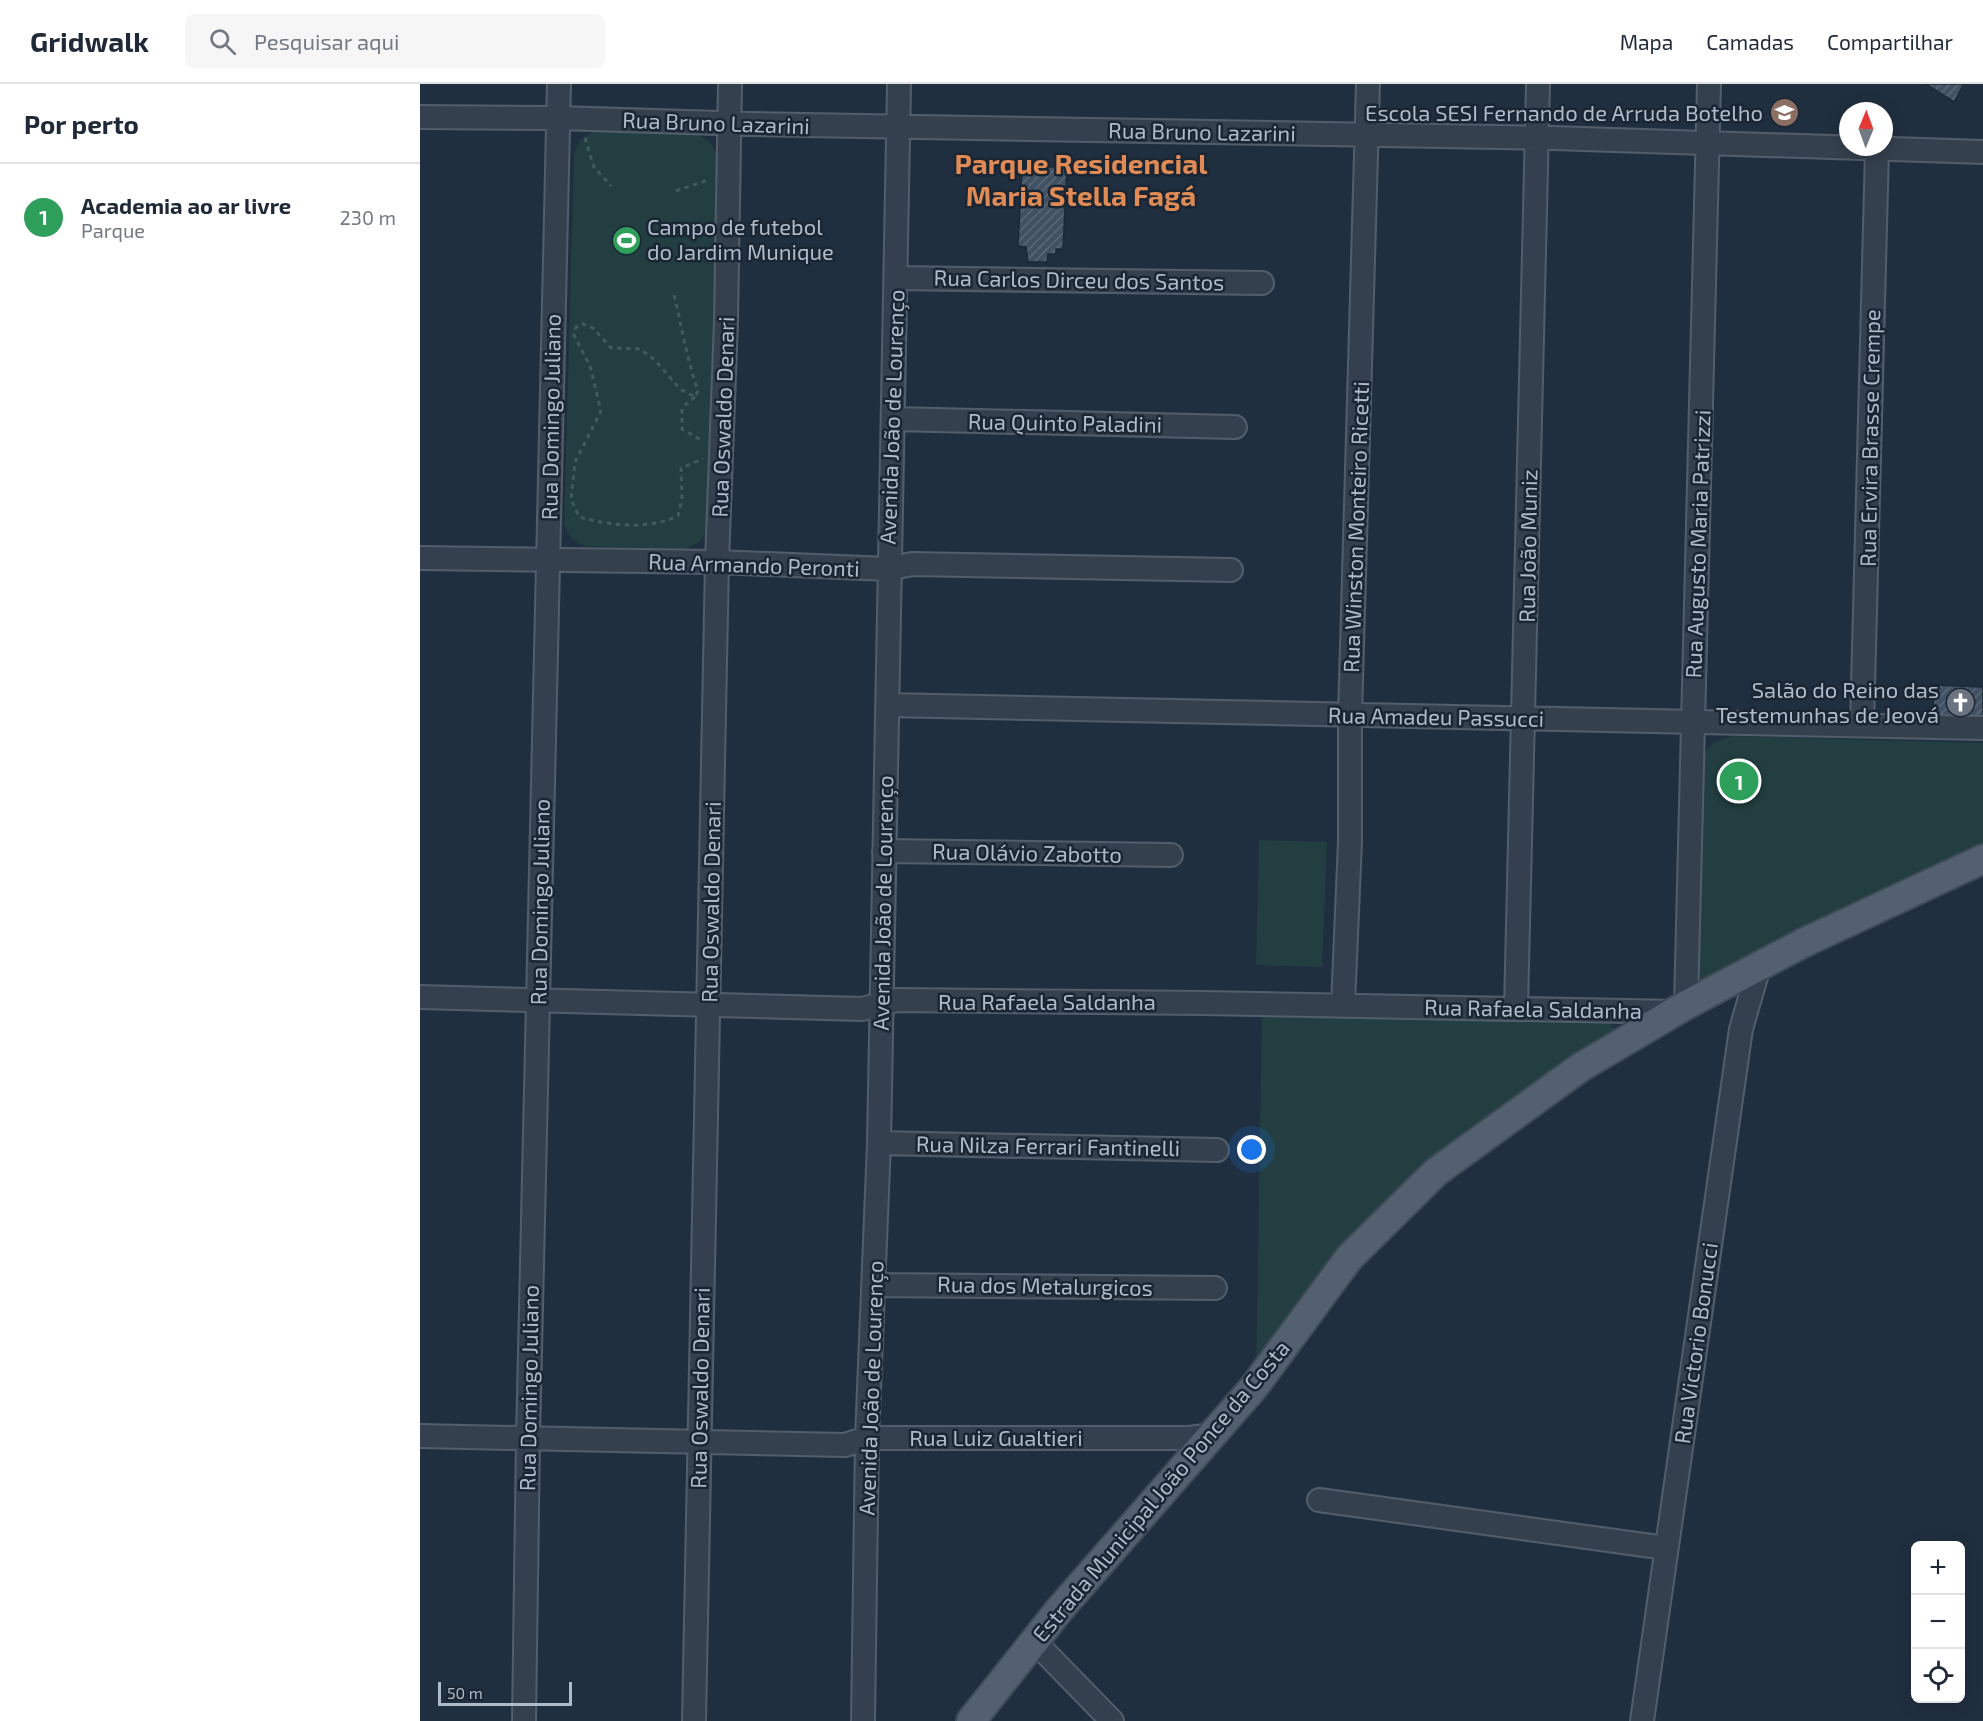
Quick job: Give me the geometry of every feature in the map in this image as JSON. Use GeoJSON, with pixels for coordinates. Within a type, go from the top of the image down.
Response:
{"type":"FeatureCollection","features":[{"type":"Feature","properties":{"kind":"main road","name":"Estrada Municipal João Ponce da Costa"},"geometry":{"type":"LineString","coordinates":[[971,1721],[1034,1641],[1254,1387],[1349,1258],[1429,1179],[1506,1119],[1581,1066],[1681,1008],[1803,943],[1983,859]]}},
{"type":"Feature","properties":{"kind":"street","name":"Rua Domingo Juliano"},"geometry":{"type":"LineString","coordinates":[[524,1721],[537,1001],[560,84]]}},
{"type":"Feature","properties":{"kind":"street","name":"Rua Oswaldo Denari"},"geometry":{"type":"LineString","coordinates":[[694,1721],[717,562],[726,321],[730,84]]}},
{"type":"Feature","properties":{"kind":"street","name":"Avenida João de Lourenço"},"geometry":{"type":"LineString","coordinates":[[863,1721],[867,1438],[879,1143],[888,705],[888,569],[894,419],[899,84]]}},
{"type":"Feature","properties":{"kind":"street","name":"Rua Winston Monteiro Ricetti"},"geometry":{"type":"LineString","coordinates":[[1343,1006],[1350,841],[1350,716],[1368,84]]}},
{"type":"Feature","properties":{"kind":"street","name":"Rua João Muniz"},"geometry":{"type":"LineString","coordinates":[[1516,1009],[1538,84]]}},
{"type":"Feature","properties":{"kind":"street","name":"Rua Augusto Maria Patrizzi"},"geometry":{"type":"LineString","coordinates":[[1681,1008],[1693,722],[1709,84]]}},
{"type":"Feature","properties":{"kind":"street","name":"Rua Bruno Lazarini"},"geometry":{"type":"LineString","coordinates":[[420,117],[1537,138],[1839,148]]}},
{"type":"Feature","properties":{"kind":"street","name":"Rua Bruno Lazarini"},"geometry":{"type":"LineString","coordinates":[[1893,150],[1983,152]]}},
{"type":"Feature","properties":{"kind":"street","name":"Rua Ervira Brasse Crempe"},"geometry":{"type":"LineString","coordinates":[[1862,725],[1877,156]]}},
{"type":"Feature","properties":{"kind":"street","name":"Rua Carlos Dirceu dos Santos"},"geometry":{"type":"LineString","coordinates":[[896,278],[1262,283]]}},
{"type":"Feature","properties":{"kind":"street","name":"Rua Quinto Paladini"},"geometry":{"type":"LineString","coordinates":[[894,419],[1235,427]]}},
{"type":"Feature","properties":{"kind":"street","name":"Rua Armando Peronti"},"geometry":{"type":"LineString","coordinates":[[420,558],[717,562],[888,569],[912,564],[1231,570]]}},
{"type":"Feature","properties":{"kind":"street","name":"Rua Amadeu Passucci"},"geometry":{"type":"LineString","coordinates":[[888,705],[1983,728]]}},
{"type":"Feature","properties":{"kind":"street","name":"Rua Olávio Zabotto"},"geometry":{"type":"LineString","coordinates":[[884,851],[1171,855]]}},
{"type":"Feature","properties":{"kind":"street","name":"Rua Victorio Bonucci"},"geometry":{"type":"LineString","coordinates":[[1642,1721],[1741,1029],[1759,967]]}},
{"type":"Feature","properties":{"kind":"street","name":"Rua Rafaela Saldanha"},"geometry":{"type":"LineString","coordinates":[[420,997],[862,1009],[881,1006],[897,1000],[1516,1009],[1681,1008]]}},
{"type":"Feature","properties":{"kind":"street","name":"Rua Nilza Ferrari Fantinelli"},"geometry":{"type":"LineString","coordinates":[[879,1143],[1217,1150]]}},
{"type":"Feature","properties":{"kind":"street","name":"Rua dos Metalurgicos"},"geometry":{"type":"LineString","coordinates":[[875,1285],[1215,1288]]}},
{"type":"Feature","properties":{"kind":"street","name":"Rua Luiz Gualtieri"},"geometry":{"type":"LineString","coordinates":[[420,1436],[699,1444],[845,1445],[867,1438],[1189,1438],[1213,1435]]}},
{"type":"Feature","properties":{"kind":"street"},"geometry":{"type":"LineString","coordinates":[[1319,1500],[1666,1548]]}},
{"type":"Feature","properties":{"kind":"street"},"geometry":{"type":"LineString","coordinates":[[1034,1641],[1112,1721]]}},
{"type":"Feature","properties":{"kind":"path"},"geometry":{"type":"LineString","coordinates":[[585,137],[594,167],[611,186]]}},
{"type":"Feature","properties":{"kind":"path"},"geometry":{"type":"LineString","coordinates":[[676,191],[717,177]]}},
{"type":"Feature","properties":{"kind":"path"},"geometry":{"type":"LineString","coordinates":[[674,296],[684,332],[686,354],[698,391],[682,408],[682,429],[711,445]]}},
{"type":"Feature","properties":{"kind":"path"},"geometry":{"type":"LineString","coordinates":[[694,397],[680,389],[665,375],[655,360],[640,349],[611,348],[593,328],[583,324],[576,327],[574,335],[590,366],[601,411],[575,462],[571,499],[579,517],[616,524],[659,524],[678,516],[682,499],[681,468],[710,456]]}},
{"type":"Feature","properties":{"kind":"green space"},"geometry":{"type":"Polygon","coordinates":[[[595,131],[696,133],[710,142],[718,156],[708,528],[700,541],[686,549],[584,546],[571,538],[564,524],[574,153],[581,139],[595,131]]]}},
{"type":"Feature","properties":{"kind":"green space"},"geometry":{"type":"Polygon","coordinates":[[[1732,736],[1983,743],[1983,849],[1709,980],[1701,979],[1697,973],[1703,754],[1714,742],[1732,736]]]}},
{"type":"Feature","properties":{"kind":"green space"},"geometry":{"type":"Polygon","coordinates":[[[1259,840],[1327,842],[1322,967],[1256,965],[1259,840]]]}},
{"type":"Feature","properties":{"kind":"green space"},"geometry":{"type":"Polygon","coordinates":[[[1262,1012],[1610,1021],[1616,1033],[1485,1126],[1256,1378],[1262,1012]]]}},
{"type":"Feature","properties":{"kind":"building"},"geometry":{"type":"Polygon","coordinates":[[[1926,84],[1964,84],[1954,102],[1926,84]]]}},
{"type":"Feature","properties":{"kind":"building"},"geometry":{"type":"Polygon","coordinates":[[[1022,167],[1067,167],[1063,249],[1056,249],[1056,254],[1048,254],[1047,262],[1028,262],[1026,247],[1018,246],[1022,167]]]}},
{"type":"Feature","properties":{"kind":"building"},"geometry":{"type":"Polygon","coordinates":[[[1934,685],[1983,687],[1983,716],[1933,715],[1934,685]]]}},
{"type":"Feature","properties":{"kind":"place","name":"Escola SESI Fernando de Arruda Botelho"},"geometry":{"type":"Point","coordinates":[1784,113]}},
{"type":"Feature","properties":{"kind":"place","name":"Campo de futebol do Jardim Munique"},"geometry":{"type":"Point","coordinates":[626,240]}},
{"type":"Feature","properties":{"kind":"place","name":"Salão do Reino das Testemunhas de Jeová"},"geometry":{"type":"Point","coordinates":[1960,703]}},
{"type":"Feature","properties":{"kind":"place","name":"Academia ao ar livre"},"geometry":{"type":"Point","coordinates":[1739,781]}},
{"type":"Feature","properties":{"kind":"district","name":"Parque Residencial Maria Stella Fagá"},"geometry":{"type":"Point","coordinates":[1081,180]}}]}
